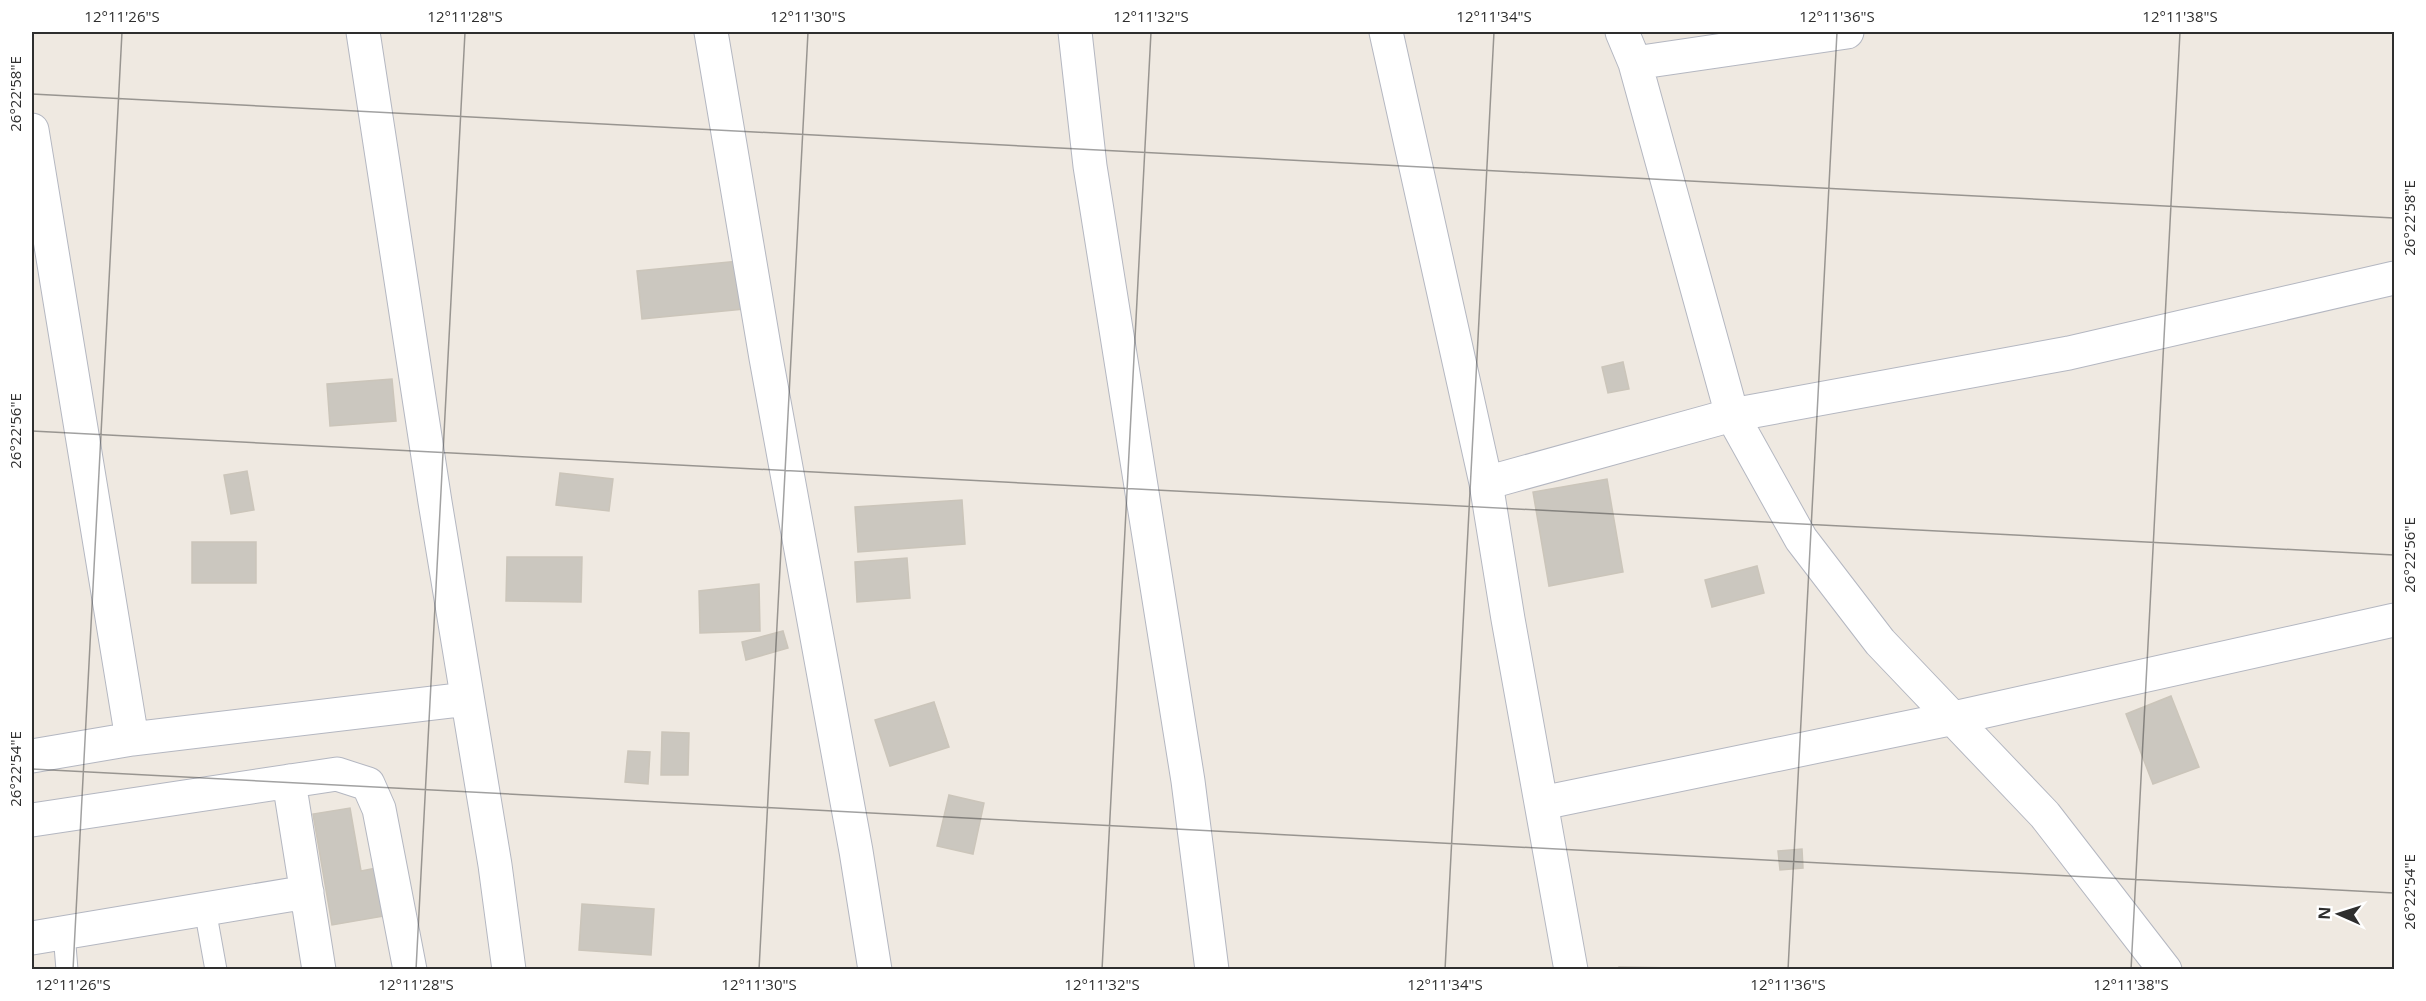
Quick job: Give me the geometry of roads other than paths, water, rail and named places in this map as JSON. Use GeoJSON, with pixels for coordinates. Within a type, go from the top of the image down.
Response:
{"type":"FeatureCollection","features":[{"type":"Feature","properties":{"kind":"street"},"geometry":{"type":"LineString","coordinates":[[363,32],[495,864],[509,969]]}},
{"type":"Feature","properties":{"kind":"street"},"geometry":{"type":"LineString","coordinates":[[711,32],[770,382],[854,840],[875,969]]}},
{"type":"Feature","properties":{"kind":"street"},"geometry":{"type":"LineString","coordinates":[[1075,32],[1090,166],[1188,781],[1212,969]]}},
{"type":"Feature","properties":{"kind":"street"},"geometry":{"type":"LineString","coordinates":[[1386,32],[1486,483],[1571,969]]}},
{"type":"Feature","properties":{"kind":"street"},"geometry":{"type":"LineString","coordinates":[[1622,32],[1635,63],[1732,415],[1801,539],[1880,642],[2045,815],[2165,969]]}},
{"type":"Feature","properties":{"kind":"street"},"geometry":{"type":"LineString","coordinates":[[1635,63],[1847,32]]}},
{"type":"Feature","properties":{"kind":"street"},"geometry":{"type":"LineString","coordinates":[[32,130],[132,739]]}},
{"type":"Feature","properties":{"kind":"street"},"geometry":{"type":"LineString","coordinates":[[1486,483],[1732,415],[2069,353],[2394,279]]}},
{"type":"Feature","properties":{"kind":"street"},"geometry":{"type":"LineString","coordinates":[[1542,803],[1954,718],[2394,620]]}},
{"type":"Feature","properties":{"kind":"street"},"geometry":{"type":"LineString","coordinates":[[32,756],[132,739],[467,699]]}},
{"type":"Feature","properties":{"kind":"street"},"geometry":{"type":"LineString","coordinates":[[32,820],[337,774],[368,784],[379,809],[410,969]]}},
{"type":"Feature","properties":{"kind":"street"},"geometry":{"type":"LineString","coordinates":[[289,781],[319,969]]}},
{"type":"Feature","properties":{"kind":"street"},"geometry":{"type":"LineString","coordinates":[[32,939],[307,892]]}},
{"type":"Feature","properties":{"kind":"lane"},"geometry":{"type":"LineString","coordinates":[[205,909],[216,969]]}},
{"type":"Feature","properties":{"kind":"lane"},"geometry":{"type":"LineString","coordinates":[[64,933],[67,969]]}}]}
